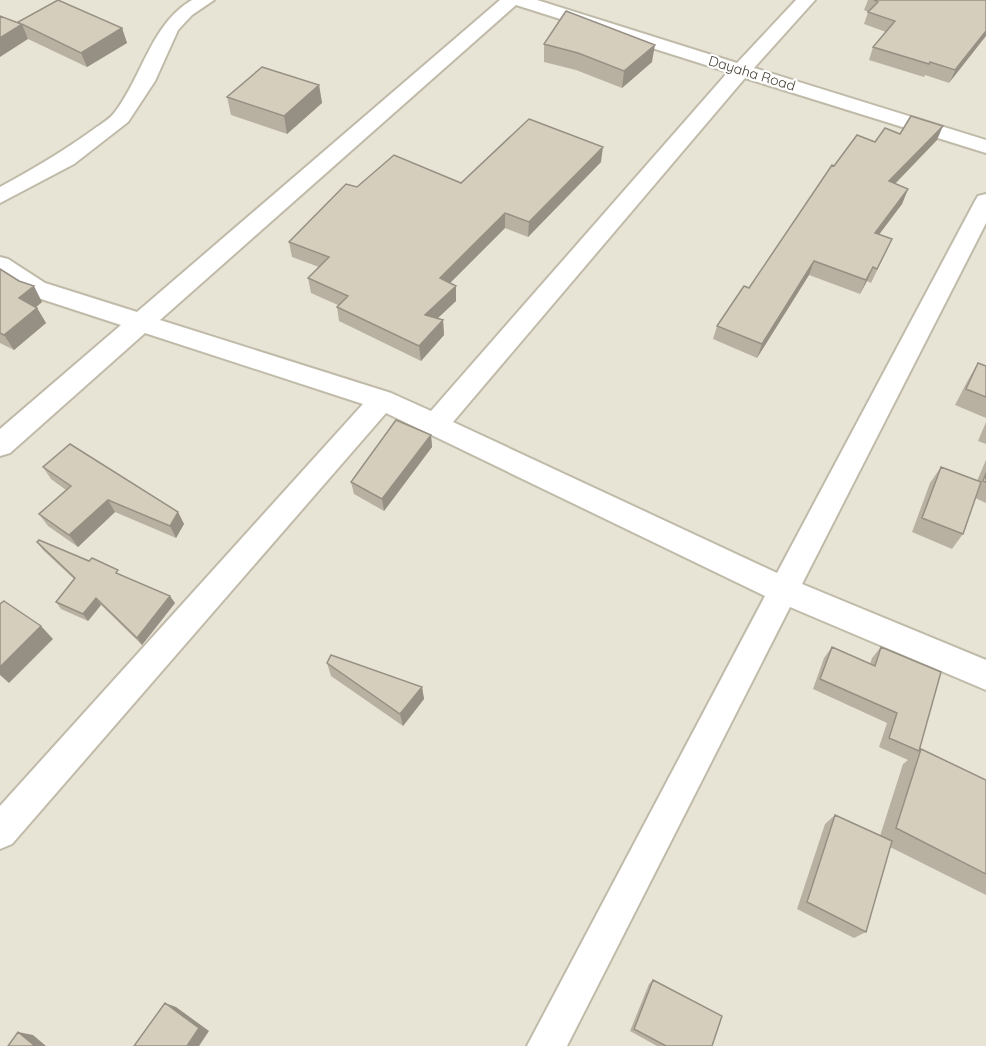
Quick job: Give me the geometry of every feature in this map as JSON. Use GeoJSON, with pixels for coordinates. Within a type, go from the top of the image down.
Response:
{"type":"FeatureCollection","features":[{"type":"Feature","properties":{"kind":"street"},"geometry":{"type":"LineString","coordinates":[[0,196],[67,159],[121,118],[145,81],[170,28],[186,11],[205,0]]}},
{"type":"Feature","properties":{"kind":"street"},"geometry":{"type":"LineString","coordinates":[[0,445],[511,0]]}},
{"type":"Feature","properties":{"kind":"street","name":"Dayaha Road"},"geometry":{"type":"LineString","coordinates":[[518,0],[541,3],[741,70],[986,147]]}},
{"type":"Feature","properties":{"kind":"street"},"geometry":{"type":"LineString","coordinates":[[434,426],[741,70],[806,0]]}},
{"type":"Feature","properties":{"kind":"street"},"geometry":{"type":"LineString","coordinates":[[546,1046],[785,591],[986,201]]}},
{"type":"Feature","properties":{"kind":"street"},"geometry":{"type":"LineString","coordinates":[[0,265],[37,289],[382,400],[785,591],[986,675]]}},
{"type":"Feature","properties":{"kind":"street"},"geometry":{"type":"LineString","coordinates":[[0,832],[382,400]]}},
{"type":"Feature","properties":{"kind":"shaded area"},"geometry":{"type":"Polygon","coordinates":[[[0,0],[986,0],[986,1046],[0,1046],[0,0]]]}},
{"type":"Feature","properties":{"kind":"building"},"geometry":{"type":"Polygon","coordinates":[[[58,0],[122,28],[81,53],[22,24],[0,38],[0,16],[21,24],[18,22],[58,0]]]}},
{"type":"Feature","properties":{"kind":"building"},"geometry":{"type":"Polygon","coordinates":[[[874,0],[986,0],[986,31],[955,70],[930,62],[929,64],[873,47],[895,21],[868,12],[878,2],[874,0]]]}},
{"type":"Feature","properties":{"kind":"building"},"geometry":{"type":"Polygon","coordinates":[[[566,11],[655,45],[624,71],[578,53],[544,44],[566,11]]]}},
{"type":"Feature","properties":{"kind":"building"},"geometry":{"type":"Polygon","coordinates":[[[262,67],[319,85],[284,116],[227,97],[262,67]]]}},
{"type":"Feature","properties":{"kind":"building"},"geometry":{"type":"Polygon","coordinates":[[[911,116],[943,126],[889,181],[908,189],[875,233],[892,239],[877,269],[873,267],[866,280],[814,261],[762,344],[717,326],[744,286],[749,288],[832,165],[834,166],[857,135],[875,142],[885,128],[900,134],[911,116]]]}},
{"type":"Feature","properties":{"kind":"building"},"geometry":{"type":"Polygon","coordinates":[[[529,119],[603,147],[529,222],[505,213],[440,278],[456,286],[425,315],[443,320],[419,346],[337,307],[348,296],[308,278],[329,257],[289,242],[346,184],[357,187],[394,155],[461,183],[529,119]]]}},
{"type":"Feature","properties":{"kind":"building"},"geometry":{"type":"Polygon","coordinates":[[[0,269],[19,281],[34,286],[19,298],[37,308],[4,335],[0,333],[0,269]]]}},
{"type":"Feature","properties":{"kind":"building"},"geometry":{"type":"Polygon","coordinates":[[[978,363],[986,366],[986,397],[966,389],[978,363]]]}},
{"type":"Feature","properties":{"kind":"building"},"geometry":{"type":"Polygon","coordinates":[[[396,420],[431,435],[382,499],[351,482],[396,420]]]}},
{"type":"Feature","properties":{"kind":"building"},"geometry":{"type":"Polygon","coordinates":[[[70,444],[178,512],[170,526],[108,500],[69,535],[39,514],[71,486],[43,467],[70,444]]]}},
{"type":"Feature","properties":{"kind":"building"},"geometry":{"type":"Polygon","coordinates":[[[941,467],[981,482],[963,534],[922,518],[941,467]]]}},
{"type":"Feature","properties":{"kind":"building"},"geometry":{"type":"Polygon","coordinates":[[[39,540],[89,561],[92,558],[118,570],[116,573],[170,596],[137,638],[96,598],[83,614],[56,602],[75,578],[37,542],[39,540]]]}},
{"type":"Feature","properties":{"kind":"building"},"geometry":{"type":"Polygon","coordinates":[[[4,601],[41,626],[0,667],[0,604],[4,601]]]}},
{"type":"Feature","properties":{"kind":"building"},"geometry":{"type":"Polygon","coordinates":[[[832,647],[875,666],[881,647],[941,672],[919,751],[889,738],[897,713],[820,679],[832,647]]]}},
{"type":"Feature","properties":{"kind":"building"},"geometry":{"type":"Polygon","coordinates":[[[331,655],[422,687],[400,714],[327,663],[331,655]]]}},
{"type":"Feature","properties":{"kind":"building"},"geometry":{"type":"Polygon","coordinates":[[[921,749],[986,780],[986,874],[896,828],[921,749]]]}},
{"type":"Feature","properties":{"kind":"building"},"geometry":{"type":"Polygon","coordinates":[[[835,815],[892,841],[866,932],[807,902],[835,815]]]}},
{"type":"Feature","properties":{"kind":"building"},"geometry":{"type":"Polygon","coordinates":[[[653,980],[722,1016],[712,1046],[666,1046],[634,1029],[653,980]]]}},
{"type":"Feature","properties":{"kind":"building"},"geometry":{"type":"Polygon","coordinates":[[[165,1003],[199,1028],[187,1046],[134,1046],[165,1003]]]}},
{"type":"Feature","properties":{"kind":"building"},"geometry":{"type":"Polygon","coordinates":[[[18,1032],[35,1046],[8,1046],[18,1032]]]}}]}
